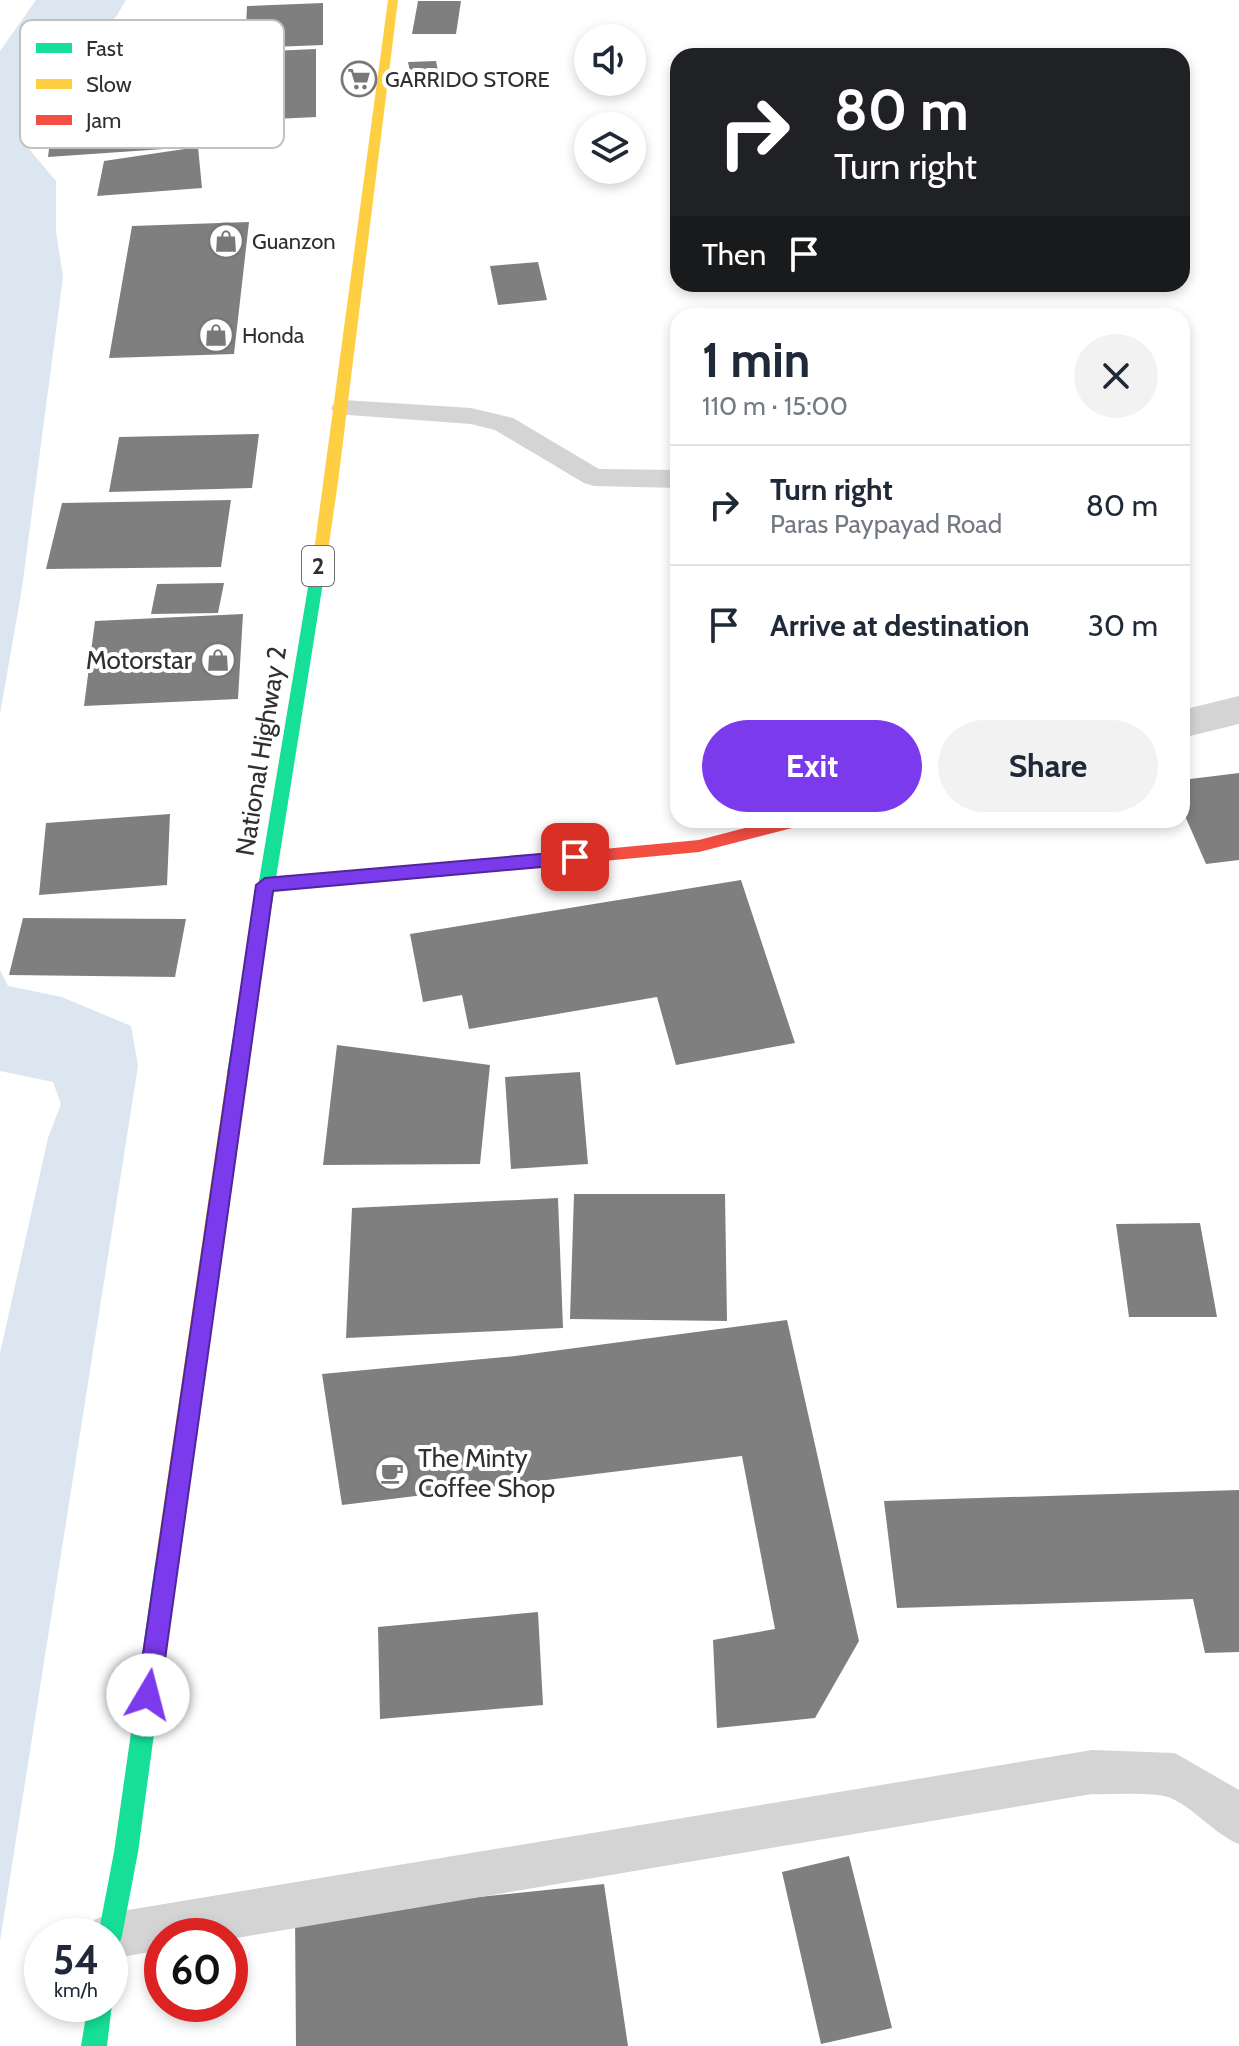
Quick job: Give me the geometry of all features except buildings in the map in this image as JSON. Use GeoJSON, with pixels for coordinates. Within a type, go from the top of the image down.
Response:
{"type":"FeatureCollection","features":[{"type":"Feature","properties":{"kind":"main road","name":"National Highway 2"},"geometry":{"type":"LineString","coordinates":[[113,1918],[126,1852],[265,885],[344,408],[393,0]]}},
{"type":"Feature","properties":{"kind":"main road"},"geometry":{"type":"LineString","coordinates":[[265,885],[699,846],[769,828]]}},
{"type":"Feature","properties":{"kind":"main road"},"geometry":{"type":"LineString","coordinates":[[94,2046],[97,2022]]}},
{"type":"Feature","properties":{"kind":"street"},"geometry":{"type":"LineString","coordinates":[[1190,722],[1239,710]]}},
{"type":"Feature","properties":{"kind":"lane"},"geometry":{"type":"LineString","coordinates":[[344,408],[471,416],[504,424],[594,477],[670,479]]}},
{"type":"Feature","properties":{"kind":"lane"},"geometry":{"type":"LineString","coordinates":[[128,1933],[1092,1772],[1175,1775],[1229,1809],[1239,1822]]}},
{"type":"Feature","properties":{"kind":"shaded area"},"geometry":{"type":"Polygon","coordinates":[[[36,0],[126,0],[112,20],[22,20],[36,0]]]}},
{"type":"Feature","properties":{"kind":"shaded area"},"geometry":{"type":"Polygon","coordinates":[[[20,23],[20,148],[28,148],[56,181],[56,231],[63,277],[22,588],[0,714],[0,51],[20,23]]]}},
{"type":"Feature","properties":{"kind":"shaded area"},"geometry":{"type":"Polygon","coordinates":[[[0,970],[8,986],[62,997],[131,1026],[138,1066],[0,1941],[0,1353],[48,1138],[61,1104],[53,1082],[0,1071],[0,970]]]}},
{"type":"Feature","properties":{"kind":"traffic: fast"},"geometry":{"type":"LineString","coordinates":[[236,1073],[321,551]]}},
{"type":"Feature","properties":{"kind":"traffic: fast"},"geometry":{"type":"LineString","coordinates":[[113,1918],[126,1852],[166,1564]]}},
{"type":"Feature","properties":{"kind":"traffic: fast"},"geometry":{"type":"LineString","coordinates":[[94,2046],[97,2022]]}},
{"type":"Feature","properties":{"kind":"traffic: slow"},"geometry":{"type":"LineString","coordinates":[[321,551],[393,0]]}},
{"type":"Feature","properties":{"kind":"traffic: slow"},"geometry":{"type":"LineString","coordinates":[[265,885],[593,856]]}},
{"type":"Feature","properties":{"kind":"traffic: slow"},"geometry":{"type":"LineString","coordinates":[[166,1564],[236,1073]]}},
{"type":"Feature","properties":{"kind":"traffic: jam"},"geometry":{"type":"LineString","coordinates":[[593,856],[699,846],[769,828]]}},
{"type":"Feature","properties":{"kind":"place","name":"GARRIDO STORE"},"geometry":{"type":"Point","coordinates":[359,79]}},
{"type":"Feature","properties":{"kind":"place","name":"Guanzon"},"geometry":{"type":"Point","coordinates":[226,241]}},
{"type":"Feature","properties":{"kind":"place","name":"Honda"},"geometry":{"type":"Point","coordinates":[216,335]}},
{"type":"Feature","properties":{"kind":"place","name":"Motorstar"},"geometry":{"type":"Point","coordinates":[218,660]}},
{"type":"Feature","properties":{"kind":"place","name":"The Minty Coffee Shop"},"geometry":{"type":"Point","coordinates":[392,1473]}},
{"type":"Feature","properties":{"kind":"route"},"geometry":{"type":"LineString","coordinates":[[148,1695],[227,1130],[265,885],[575,857]]}}]}
